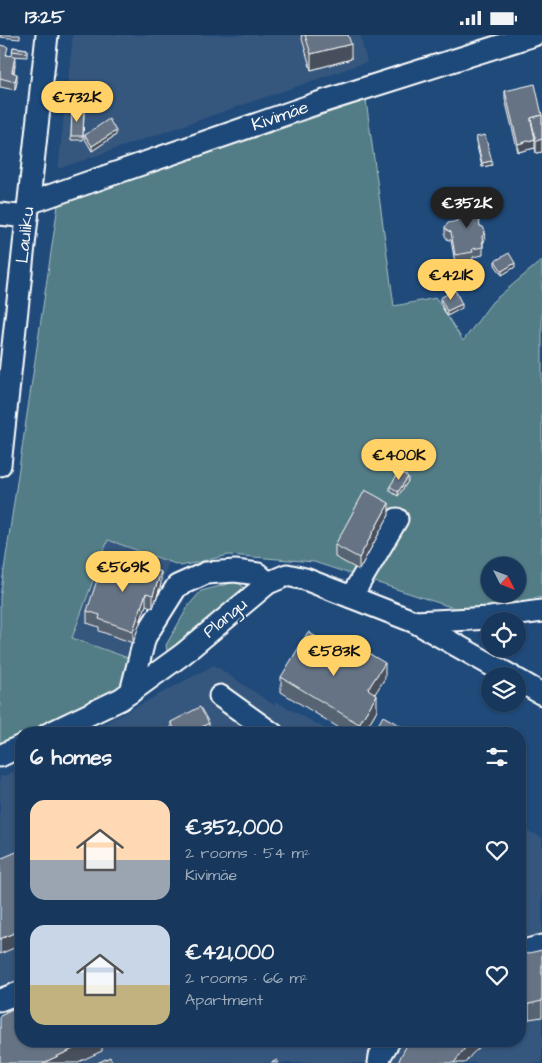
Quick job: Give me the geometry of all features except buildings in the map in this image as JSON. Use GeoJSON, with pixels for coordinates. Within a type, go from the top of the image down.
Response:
{"type":"FeatureCollection","features":[{"type":"Feature","properties":{"kind":"street","name":"Lauliku"},"geometry":{"type":"LineString","coordinates":[[0,465],[47,35]]}},
{"type":"Feature","properties":{"kind":"street","name":"Kivimäe"},"geometry":{"type":"LineString","coordinates":[[0,214],[28,210],[314,104],[534,35]]}},
{"type":"Feature","properties":{"kind":"street"},"geometry":{"type":"LineString","coordinates":[[352,597],[397,519]]}},
{"type":"Feature","properties":{"kind":"street"},"geometry":{"type":"LineString","coordinates":[[131,692],[145,637],[177,586],[206,573],[235,571],[258,574],[268,583]]}},
{"type":"Feature","properties":{"kind":"street","name":"Plangu"},"geometry":{"type":"LineString","coordinates":[[63,727],[121,699],[183,654],[268,583],[287,575],[305,579],[415,622],[495,667]]}},
{"type":"Feature","properties":{"kind":"street","name":"Plangu"},"geometry":{"type":"LineString","coordinates":[[415,622],[490,618],[542,611]]}},
{"type":"Feature","properties":{"kind":"street"},"geometry":{"type":"LineString","coordinates":[[526,685],[542,694]]}},
{"type":"Feature","properties":{"kind":"street"},"geometry":{"type":"LineString","coordinates":[[220,696],[263,727]]}},
{"type":"Feature","properties":{"kind":"street"},"geometry":{"type":"LineString","coordinates":[[0,756],[15,749]]}},
{"type":"Feature","properties":{"kind":"street"},"geometry":{"type":"LineString","coordinates":[[526,950],[542,946]]}},
{"type":"Feature","properties":{"kind":"street"},"geometry":{"type":"LineString","coordinates":[[0,1000],[15,994]]}},
{"type":"Feature","properties":{"kind":"street"},"geometry":{"type":"LineString","coordinates":[[379,1063],[380,1056],[385,1047]]}},
{"type":"Feature","properties":{"kind":"shaded area"},"geometry":{"type":"Polygon","coordinates":[[[73,35],[360,35],[367,62],[58,169],[73,35]]]}},
{"type":"Feature","properties":{"kind":"shaded area"},"geometry":{"type":"Polygon","coordinates":[[[107,540],[169,562],[153,608],[146,606],[128,658],[72,638],[107,540]]]}},
{"type":"Feature","properties":{"kind":"shaded area"},"geometry":{"type":"Polygon","coordinates":[[[214,665],[274,705],[277,702],[322,727],[98,727],[214,665]]]}},
{"type":"Feature","properties":{"kind":"shaded area"},"geometry":{"type":"Polygon","coordinates":[[[15,771],[15,1047],[526,1047],[526,830],[542,837],[542,1063],[0,1063],[0,776],[5,776],[15,771]]]}},
{"type":"Feature","properties":{"kind":"green space"},"geometry":{"type":"Polygon","coordinates":[[[366,100],[394,306],[436,298],[463,341],[492,302],[542,260],[542,597],[526,600],[526,557],[481,557],[481,603],[508,603],[463,611],[314,562],[229,555],[181,566],[108,540],[72,638],[131,659],[130,678],[116,690],[46,727],[15,727],[15,743],[0,749],[0,597],[58,205],[366,100]]]}},
{"type":"Feature","properties":{"kind":"green space"},"geometry":{"type":"Polygon","coordinates":[[[235,582],[245,589],[172,652],[167,651],[166,645],[189,605],[201,591],[235,582]]]}}]}
